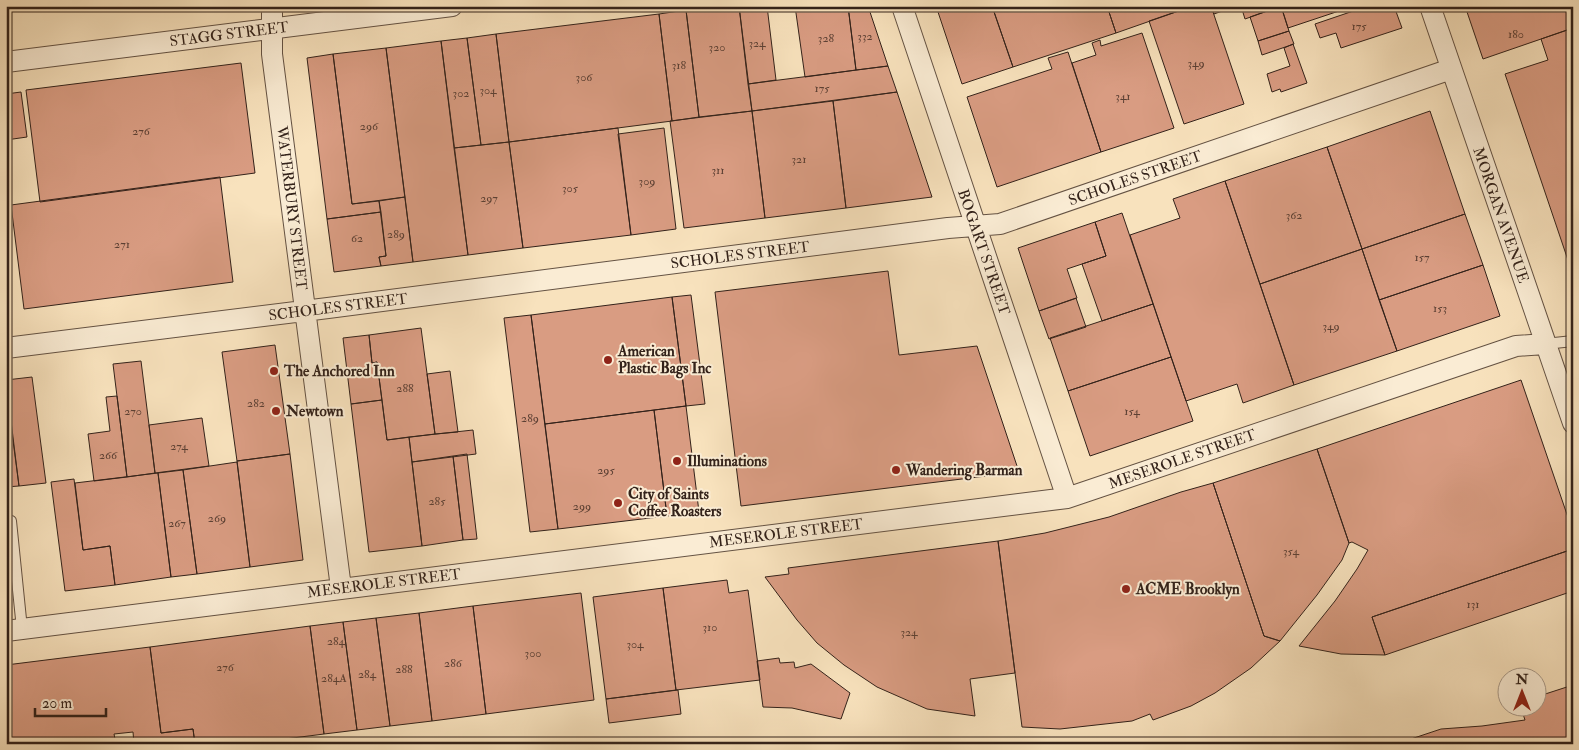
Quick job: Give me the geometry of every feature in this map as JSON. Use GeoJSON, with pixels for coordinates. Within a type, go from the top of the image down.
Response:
{"type":"FeatureCollection","features":[{"type":"Feature","properties":{"kind":"street","name":"WATERBURY STREET"},"geometry":{"type":"LineString","coordinates":[[272,6],[272,54],[341,588]]}},
{"type":"Feature","properties":{"kind":"street","name":"STAGG STREET"},"geometry":{"type":"LineString","coordinates":[[6,62],[452,6]]}},
{"type":"Feature","properties":{"kind":"street","name":"BOGART STREET"},"geometry":{"type":"LineString","coordinates":[[902,6],[1067,498]]}},
{"type":"Feature","properties":{"kind":"street","name":"MORGAN AVENUE"},"geometry":{"type":"LineString","coordinates":[[1430,6],[1573,422]]}},
{"type":"Feature","properties":{"kind":"street","name":"SCHOLES STREET"},"geometry":{"type":"LineString","coordinates":[[6,348],[1000,224],[1452,69]]}},
{"type":"Feature","properties":{"kind":"street","name":"MESEROLE STREET"},"geometry":{"type":"LineString","coordinates":[[14,630],[1067,498],[1516,346],[1545,344]]}},
{"type":"Feature","properties":{"kind":"lane"},"geometry":{"type":"LineString","coordinates":[[1545,344],[1573,341]]}},
{"type":"Feature","properties":{"kind":"lane"},"geometry":{"type":"LineString","coordinates":[[11,521],[14,630]]}},
{"type":"Feature","properties":{"kind":"building"},"geometry":{"type":"Polygon","coordinates":[[[718,6],[739,6],[752,111],[699,117],[686,10],[718,6]]]}},
{"type":"Feature","properties":{"kind":"building"},"geometry":{"type":"Polygon","coordinates":[[[739,6],[767,6],[776,80],[748,84],[739,6]]]}},
{"type":"Feature","properties":{"kind":"building"},"geometry":{"type":"Polygon","coordinates":[[[795,6],[848,6],[856,70],[805,77],[795,6]]]}},
{"type":"Feature","properties":{"kind":"building"},"geometry":{"type":"Polygon","coordinates":[[[848,6],[868,6],[888,66],[856,70],[848,6]]]}},
{"type":"Feature","properties":{"kind":"building"},"geometry":{"type":"Polygon","coordinates":[[[936,6],[992,6],[1013,67],[962,84],[936,6]]]}},
{"type":"Feature","properties":{"kind":"building"},"geometry":{"type":"Polygon","coordinates":[[[992,6],[1107,6],[1116,33],[1013,67],[992,6]]]}},
{"type":"Feature","properties":{"kind":"building"},"geometry":{"type":"Polygon","coordinates":[[[1107,6],[1193,6],[1116,33],[1107,6]]]}},
{"type":"Feature","properties":{"kind":"building"},"geometry":{"type":"Polygon","coordinates":[[[1193,6],[1211,6],[1244,104],[1184,124],[1149,21],[1193,6]]]}},
{"type":"Feature","properties":{"kind":"building"},"geometry":{"type":"Polygon","coordinates":[[[1211,6],[1236,6],[1214,14],[1211,6]]]}},
{"type":"Feature","properties":{"kind":"building"},"geometry":{"type":"Polygon","coordinates":[[[1241,6],[1275,6],[1276,8],[1245,19],[1241,6]]]}},
{"type":"Feature","properties":{"kind":"building"},"geometry":{"type":"Polygon","coordinates":[[[1281,6],[1354,6],[1288,28],[1281,6]]]}},
{"type":"Feature","properties":{"kind":"building"},"geometry":{"type":"Polygon","coordinates":[[[1281,6],[1289,31],[1258,41],[1250,17],[1281,6]]]}},
{"type":"Feature","properties":{"kind":"building"},"geometry":{"type":"Polygon","coordinates":[[[1368,6],[1394,6],[1402,28],[1341,48],[1336,33],[1320,38],[1315,24],[1368,6]]]}},
{"type":"Feature","properties":{"kind":"building"},"geometry":{"type":"Polygon","coordinates":[[[1465,6],[1573,6],[1573,28],[1483,59],[1465,6]]]}},
{"type":"Feature","properties":{"kind":"building"},"geometry":{"type":"Polygon","coordinates":[[[686,10],[699,117],[672,121],[659,14],[686,10]]]}},
{"type":"Feature","properties":{"kind":"building"},"geometry":{"type":"Polygon","coordinates":[[[659,14],[672,121],[509,142],[496,34],[659,14]]]}},
{"type":"Feature","properties":{"kind":"building"},"geometry":{"type":"Polygon","coordinates":[[[1573,28],[1573,275],[1505,74],[1548,60],[1541,39],[1573,28]]]}},
{"type":"Feature","properties":{"kind":"building"},"geometry":{"type":"Polygon","coordinates":[[[1289,31],[1294,44],[1262,55],[1258,41],[1289,31]]]}},
{"type":"Feature","properties":{"kind":"building"},"geometry":{"type":"Polygon","coordinates":[[[1142,33],[1174,128],[1101,152],[1072,63],[1096,55],[1092,43],[1100,40],[1101,46],[1142,33]]]}},
{"type":"Feature","properties":{"kind":"building"},"geometry":{"type":"Polygon","coordinates":[[[496,34],[509,142],[481,145],[467,38],[496,34]]]}},
{"type":"Feature","properties":{"kind":"building"},"geometry":{"type":"Polygon","coordinates":[[[467,38],[481,145],[454,148],[441,41],[467,38]]]}},
{"type":"Feature","properties":{"kind":"building"},"geometry":{"type":"Polygon","coordinates":[[[441,41],[468,255],[413,262],[386,48],[441,41]]]}},
{"type":"Feature","properties":{"kind":"building"},"geometry":{"type":"Polygon","coordinates":[[[1293,44],[1307,83],[1281,92],[1280,89],[1272,92],[1267,74],[1290,66],[1284,48],[1293,44]]]}},
{"type":"Feature","properties":{"kind":"building"},"geometry":{"type":"Polygon","coordinates":[[[386,48],[405,197],[352,204],[333,54],[386,48]]]}},
{"type":"Feature","properties":{"kind":"building"},"geometry":{"type":"Polygon","coordinates":[[[1068,52],[1101,152],[997,187],[967,97],[1052,69],[1048,58],[1068,52]]]}},
{"type":"Feature","properties":{"kind":"building"},"geometry":{"type":"Polygon","coordinates":[[[333,54],[352,204],[379,201],[381,212],[327,219],[307,58],[333,54]]]}},
{"type":"Feature","properties":{"kind":"building"},"geometry":{"type":"Polygon","coordinates":[[[241,63],[255,173],[40,202],[26,90],[241,63]]]}},
{"type":"Feature","properties":{"kind":"building"},"geometry":{"type":"Polygon","coordinates":[[[888,66],[897,92],[752,111],[748,84],[888,66]]]}},
{"type":"Feature","properties":{"kind":"building"},"geometry":{"type":"Polygon","coordinates":[[[21,92],[27,137],[6,140],[6,94],[21,92]]]}},
{"type":"Feature","properties":{"kind":"building"},"geometry":{"type":"Polygon","coordinates":[[[897,92],[932,197],[846,208],[833,101],[897,92]]]}},
{"type":"Feature","properties":{"kind":"building"},"geometry":{"type":"Polygon","coordinates":[[[833,101],[846,208],[765,218],[752,111],[833,101]]]}},
{"type":"Feature","properties":{"kind":"building"},"geometry":{"type":"Polygon","coordinates":[[[752,111],[765,218],[684,228],[670,121],[752,111]]]}},
{"type":"Feature","properties":{"kind":"building"},"geometry":{"type":"Polygon","coordinates":[[[1430,111],[1465,214],[1362,249],[1327,147],[1430,111]]]}},
{"type":"Feature","properties":{"kind":"building"},"geometry":{"type":"Polygon","coordinates":[[[618,128],[631,235],[523,248],[509,142],[618,128]]]}},
{"type":"Feature","properties":{"kind":"building"},"geometry":{"type":"Polygon","coordinates":[[[664,128],[676,229],[631,235],[618,134],[664,128]]]}},
{"type":"Feature","properties":{"kind":"building"},"geometry":{"type":"Polygon","coordinates":[[[509,142],[523,248],[468,255],[454,148],[509,142]]]}},
{"type":"Feature","properties":{"kind":"building"},"geometry":{"type":"Polygon","coordinates":[[[1327,147],[1362,249],[1260,284],[1225,181],[1327,147]]]}},
{"type":"Feature","properties":{"kind":"building"},"geometry":{"type":"Polygon","coordinates":[[[220,177],[233,282],[24,309],[11,205],[220,177]]]}},
{"type":"Feature","properties":{"kind":"building"},"geometry":{"type":"Polygon","coordinates":[[[1225,181],[1294,385],[1243,403],[1237,384],[1186,401],[1130,235],[1180,218],[1173,199],[1225,181]]]}},
{"type":"Feature","properties":{"kind":"building"},"geometry":{"type":"Polygon","coordinates":[[[405,197],[413,262],[381,266],[379,257],[386,256],[379,201],[405,197]]]}},
{"type":"Feature","properties":{"kind":"building"},"geometry":{"type":"Polygon","coordinates":[[[381,212],[386,256],[379,257],[381,266],[334,272],[327,219],[381,212]]]}},
{"type":"Feature","properties":{"kind":"building"},"geometry":{"type":"Polygon","coordinates":[[[1122,213],[1153,304],[1102,321],[1082,264],[1106,256],[1095,222],[1122,213]]]}},
{"type":"Feature","properties":{"kind":"building"},"geometry":{"type":"Polygon","coordinates":[[[1465,214],[1483,265],[1379,300],[1362,249],[1465,214]]]}},
{"type":"Feature","properties":{"kind":"building"},"geometry":{"type":"Polygon","coordinates":[[[1095,222],[1106,256],[1067,269],[1077,298],[1039,311],[1018,248],[1095,222]]]}},
{"type":"Feature","properties":{"kind":"building"},"geometry":{"type":"Polygon","coordinates":[[[1362,249],[1397,351],[1294,385],[1260,284],[1362,249]]]}},
{"type":"Feature","properties":{"kind":"building"},"geometry":{"type":"Polygon","coordinates":[[[1483,265],[1500,316],[1397,351],[1379,300],[1483,265]]]}},
{"type":"Feature","properties":{"kind":"building"},"geometry":{"type":"Polygon","coordinates":[[[888,271],[899,355],[977,346],[1019,472],[741,506],[715,292],[888,271]]]}},
{"type":"Feature","properties":{"kind":"building","name":"American Plastic Bags Inc"},"geometry":{"type":"Polygon","coordinates":[[[691,295],[705,404],[686,406],[672,297],[691,295]]]}},
{"type":"Feature","properties":{"kind":"building","name":"American Plastic Bags Inc"},"geometry":{"type":"Polygon","coordinates":[[[672,297],[686,406],[545,424],[531,315],[672,297]]]}},
{"type":"Feature","properties":{"kind":"building"},"geometry":{"type":"Polygon","coordinates":[[[1076,298],[1086,327],[1049,339],[1039,311],[1076,298]]]}},
{"type":"Feature","properties":{"kind":"building"},"geometry":{"type":"Polygon","coordinates":[[[1153,304],[1171,357],[1068,391],[1050,338],[1153,304]]]}},
{"type":"Feature","properties":{"kind":"building"},"geometry":{"type":"Polygon","coordinates":[[[531,315],[558,529],[530,532],[504,318],[531,315]]]}},
{"type":"Feature","properties":{"kind":"building"},"geometry":{"type":"Polygon","coordinates":[[[421,328],[435,434],[387,440],[377,362],[372,363],[369,335],[421,328]]]}},
{"type":"Feature","properties":{"kind":"building"},"geometry":{"type":"Polygon","coordinates":[[[369,335],[372,363],[377,362],[382,400],[351,404],[343,338],[369,335]]]}},
{"type":"Feature","properties":{"kind":"building"},"geometry":{"type":"Polygon","coordinates":[[[275,345],[290,454],[237,461],[222,352],[275,345]]]}},
{"type":"Feature","properties":{"kind":"building"},"geometry":{"type":"Polygon","coordinates":[[[1171,357],[1193,421],[1090,456],[1068,391],[1171,357]]]}},
{"type":"Feature","properties":{"kind":"building"},"geometry":{"type":"Polygon","coordinates":[[[141,361],[155,473],[127,477],[113,364],[141,361]]]}},
{"type":"Feature","properties":{"kind":"building"},"geometry":{"type":"Polygon","coordinates":[[[450,371],[458,432],[435,434],[427,374],[450,371]]]}},
{"type":"Feature","properties":{"kind":"building"},"geometry":{"type":"Polygon","coordinates":[[[32,377],[46,483],[19,486],[6,380],[32,377]]]}},
{"type":"Feature","properties":{"kind":"building"},"geometry":{"type":"Polygon","coordinates":[[[1521,380],[1573,532],[1573,549],[1372,617],[1385,655],[1341,654],[1299,646],[1335,601],[1368,550],[1352,542],[1349,543],[1317,449],[1521,380]]]}},
{"type":"Feature","properties":{"kind":"building"},"geometry":{"type":"Polygon","coordinates":[[[6,388],[19,486],[6,487],[6,388]]]}},
{"type":"Feature","properties":{"kind":"building"},"geometry":{"type":"Polygon","coordinates":[[[117,396],[127,477],[94,481],[88,434],[110,431],[106,397],[117,396]]]}},
{"type":"Feature","properties":{"kind":"building"},"geometry":{"type":"Polygon","coordinates":[[[382,400],[387,440],[409,437],[422,546],[369,552],[351,404],[382,400]]]}},
{"type":"Feature","properties":{"kind":"building","name":"Illuminations"},"geometry":{"type":"Polygon","coordinates":[[[686,406],[699,512],[667,516],[654,410],[686,406]]]}},
{"type":"Feature","properties":{"kind":"building"},"geometry":{"type":"Polygon","coordinates":[[[654,410],[667,516],[558,529],[545,424],[654,410]]]}},
{"type":"Feature","properties":{"kind":"building"},"geometry":{"type":"Polygon","coordinates":[[[202,418],[209,466],[155,473],[149,425],[202,418]]]}},
{"type":"Feature","properties":{"kind":"building"},"geometry":{"type":"Polygon","coordinates":[[[473,430],[476,454],[412,462],[409,437],[473,430]]]}},
{"type":"Feature","properties":{"kind":"building"},"geometry":{"type":"Polygon","coordinates":[[[1317,449],[1349,543],[1342,560],[1280,641],[1264,636],[1213,483],[1317,449]]]}},
{"type":"Feature","properties":{"kind":"building"},"geometry":{"type":"Polygon","coordinates":[[[290,454],[303,560],[250,567],[237,461],[290,454]]]}},
{"type":"Feature","properties":{"kind":"building"},"geometry":{"type":"Polygon","coordinates":[[[467,454],[477,539],[463,540],[453,456],[467,454]]]}},
{"type":"Feature","properties":{"kind":"building"},"geometry":{"type":"Polygon","coordinates":[[[453,456],[463,540],[422,546],[412,462],[453,456]]]}},
{"type":"Feature","properties":{"kind":"building"},"geometry":{"type":"Polygon","coordinates":[[[237,462],[250,567],[197,574],[183,470],[237,462]]]}},
{"type":"Feature","properties":{"kind":"building"},"geometry":{"type":"Polygon","coordinates":[[[183,470],[197,574],[171,577],[158,473],[183,470]]]}},
{"type":"Feature","properties":{"kind":"building"},"geometry":{"type":"Polygon","coordinates":[[[158,473],[171,577],[115,585],[110,546],[83,550],[75,483],[158,473]]]}},
{"type":"Feature","properties":{"kind":"building"},"geometry":{"type":"Polygon","coordinates":[[[74,479],[83,550],[110,546],[115,585],[65,591],[51,482],[74,479]]]}},
{"type":"Feature","properties":{"kind":"building","name":"ACME Brooklyn"},"geometry":{"type":"Polygon","coordinates":[[[1213,483],[1264,636],[1280,641],[1251,668],[1215,693],[1191,706],[1153,720],[1150,714],[1132,721],[1060,729],[1022,727],[998,541],[1045,533],[1109,517],[1213,483]]]}},
{"type":"Feature","properties":{"kind":"building"},"geometry":{"type":"Polygon","coordinates":[[[998,541],[1015,673],[970,679],[975,716],[927,709],[877,687],[844,665],[817,643],[765,577],[789,574],[788,568],[998,541]]]}},
{"type":"Feature","properties":{"kind":"building"},"geometry":{"type":"Polygon","coordinates":[[[1573,549],[1573,591],[1385,655],[1372,617],[1573,549]]]}},
{"type":"Feature","properties":{"kind":"building"},"geometry":{"type":"Polygon","coordinates":[[[727,580],[729,593],[748,590],[760,680],[676,690],[663,588],[727,580]]]}},
{"type":"Feature","properties":{"kind":"building"},"geometry":{"type":"Polygon","coordinates":[[[663,588],[676,690],[606,699],[593,597],[663,588]]]}},
{"type":"Feature","properties":{"kind":"building"},"geometry":{"type":"Polygon","coordinates":[[[581,593],[594,700],[486,714],[473,606],[581,593]]]}},
{"type":"Feature","properties":{"kind":"building"},"geometry":{"type":"Polygon","coordinates":[[[473,606],[486,714],[432,721],[419,613],[473,606]]]}},
{"type":"Feature","properties":{"kind":"building"},"geometry":{"type":"Polygon","coordinates":[[[419,613],[432,721],[390,726],[376,618],[419,613]]]}},
{"type":"Feature","properties":{"kind":"building"},"geometry":{"type":"Polygon","coordinates":[[[376,618],[390,726],[357,730],[343,622],[376,618]]]}},
{"type":"Feature","properties":{"kind":"building"},"geometry":{"type":"Polygon","coordinates":[[[343,622],[357,730],[324,734],[310,626],[343,622]]]}},
{"type":"Feature","properties":{"kind":"building"},"geometry":{"type":"Polygon","coordinates":[[[310,626],[324,734],[246,744],[195,744],[193,729],[161,733],[150,647],[310,626]]]}},
{"type":"Feature","properties":{"kind":"building"},"geometry":{"type":"Polygon","coordinates":[[[150,647],[161,733],[193,729],[195,744],[134,744],[133,732],[114,734],[116,744],[6,744],[6,665],[150,647]]]}},
{"type":"Feature","properties":{"kind":"building"},"geometry":{"type":"Polygon","coordinates":[[[779,658],[780,663],[794,662],[795,668],[811,664],[850,693],[841,719],[792,708],[763,707],[757,661],[779,658]]]}},
{"type":"Feature","properties":{"kind":"building"},"geometry":{"type":"Polygon","coordinates":[[[1573,685],[1573,744],[1396,744],[1441,729],[1482,726],[1525,720],[1524,718],[1546,718],[1546,694],[1573,685]]]}},
{"type":"Feature","properties":{"kind":"building"},"geometry":{"type":"Polygon","coordinates":[[[678,690],[681,714],[609,723],[606,699],[678,690]]]}},
{"type":"Feature","properties":{"kind":"place","name":"American Plastic Bags Inc"},"geometry":{"type":"Point","coordinates":[608,360]}},
{"type":"Feature","properties":{"kind":"place","name":"The Anchored Inn"},"geometry":{"type":"Point","coordinates":[274,371]}},
{"type":"Feature","properties":{"kind":"place","name":"Newtown"},"geometry":{"type":"Point","coordinates":[276,411]}},
{"type":"Feature","properties":{"kind":"place","name":"Illuminations"},"geometry":{"type":"Point","coordinates":[677,461]}},
{"type":"Feature","properties":{"kind":"place","name":"Wandering Barman"},"geometry":{"type":"Point","coordinates":[896,470]}},
{"type":"Feature","properties":{"kind":"place","name":"City of Saints Coffee Roasters"},"geometry":{"type":"Point","coordinates":[618,503]}},
{"type":"Feature","properties":{"kind":"place","name":"ACME Brooklyn"},"geometry":{"type":"Point","coordinates":[1126,589]}}]}
